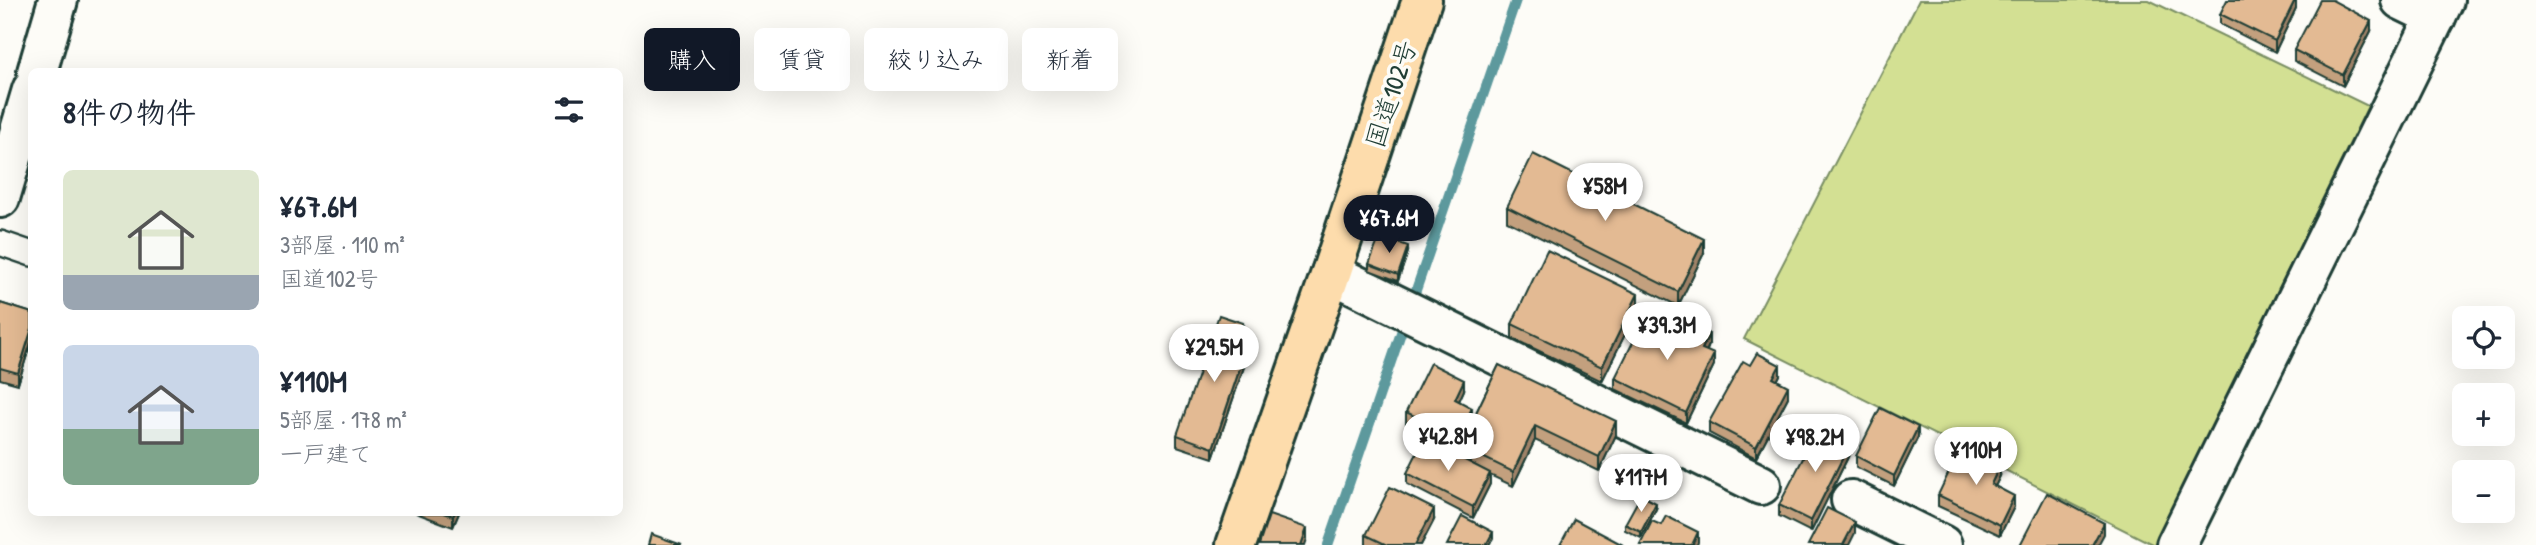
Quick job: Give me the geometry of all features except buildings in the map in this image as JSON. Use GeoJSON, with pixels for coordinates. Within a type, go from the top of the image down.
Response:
{"type":"FeatureCollection","features":[{"type":"Feature","properties":{"kind":"highway","name":"国道102号"},"geometry":{"type":"LineString","coordinates":[[1236,545],[1422,0]]}},
{"type":"Feature","properties":{"kind":"street"},"geometry":{"type":"LineString","coordinates":[[38,68],[58,0]]}},
{"type":"Feature","properties":{"kind":"street"},"geometry":{"type":"LineString","coordinates":[[2176,545],[2440,9],[2400,0]]}},
{"type":"Feature","properties":{"kind":"street"},"geometry":{"type":"LineString","coordinates":[[0,198],[28,104]]}},
{"type":"Feature","properties":{"kind":"street"},"geometry":{"type":"LineString","coordinates":[[1331,273],[1761,485]]}},
{"type":"Feature","properties":{"kind":"street"},"geometry":{"type":"LineString","coordinates":[[1851,500],[1942,545]]}},
{"type":"Feature","properties":{"kind":"lane"},"geometry":{"type":"LineString","coordinates":[[0,243],[28,253]]}},
{"type":"Feature","properties":{"kind":"green space"},"geometry":{"type":"Polygon","coordinates":[[[1919,0],[2149,0],[2368,106],[2154,545],[1744,339],[1919,0]]]}},
{"type":"Feature","properties":{"kind":"waterway"},"geometry":{"type":"LineString","coordinates":[[1416,290],[1516,0]]}},
{"type":"Feature","properties":{"kind":"waterway"},"geometry":{"type":"LineString","coordinates":[[1328,545],[1403,327]]}}]}
